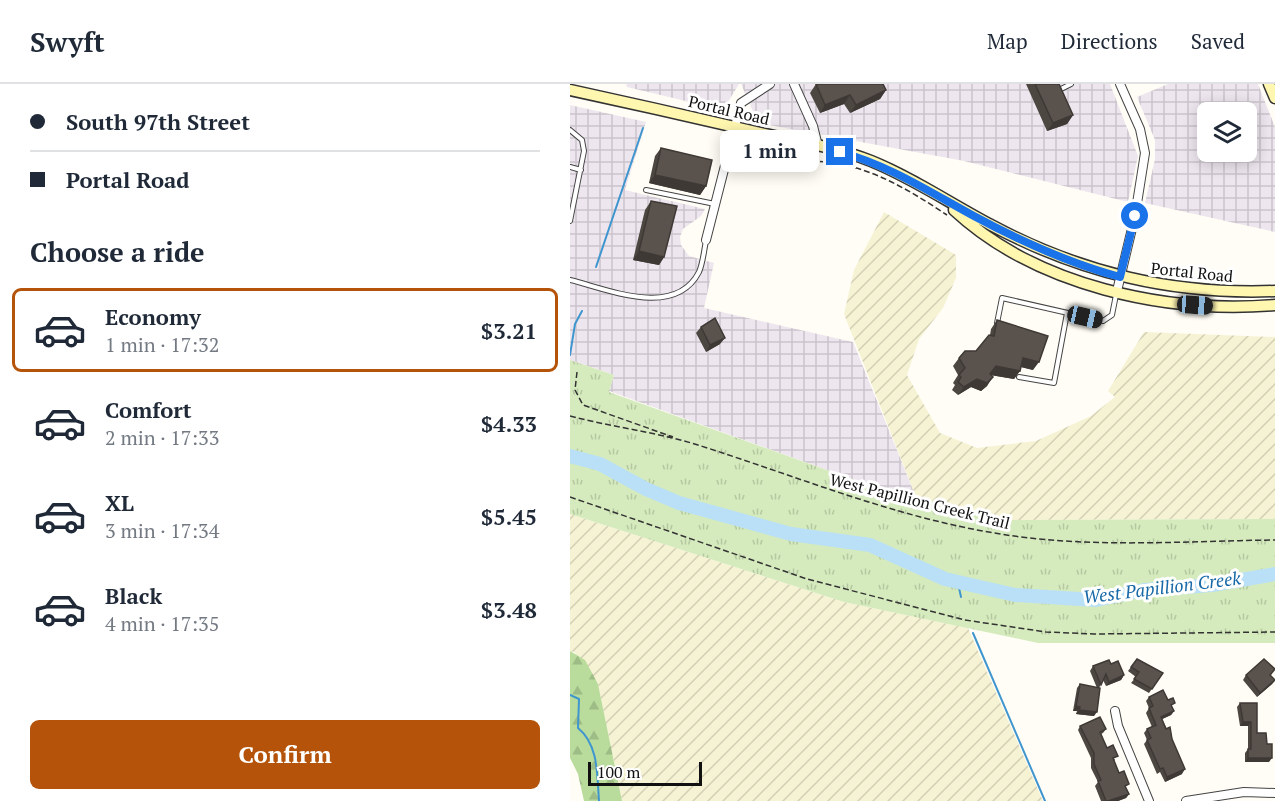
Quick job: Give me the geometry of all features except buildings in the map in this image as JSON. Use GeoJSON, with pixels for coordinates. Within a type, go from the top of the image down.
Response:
{"type":"FeatureCollection","features":[{"type":"Feature","properties":{"kind":"main road"},"geometry":{"type":"LineString","coordinates":[[1269,84],[1275,98]]}},
{"type":"Feature","properties":{"kind":"main road","name":"Portal Road"},"geometry":{"type":"LineString","coordinates":[[570,90],[818,146],[885,167],[1046,252],[1120,277],[1186,290],[1275,291]]}},
{"type":"Feature","properties":{"kind":"main road","name":"Portal Road"},"geometry":{"type":"LineString","coordinates":[[943,199],[968,223],[1018,254],[1072,278],[1117,291],[1182,304],[1236,307],[1275,305]]}},
{"type":"Feature","properties":{"kind":"street"},"geometry":{"type":"LineString","coordinates":[[706,240],[741,103],[770,84]]}},
{"type":"Feature","properties":{"kind":"street"},"geometry":{"type":"LineString","coordinates":[[794,84],[813,126],[818,146]]}},
{"type":"Feature","properties":{"kind":"street"},"geometry":{"type":"LineString","coordinates":[[1117,291],[1135,216],[1145,153],[1140,129],[1120,84]]}},
{"type":"Feature","properties":{"kind":"street"},"geometry":{"type":"LineString","coordinates":[[1115,711],[1118,726],[1149,801]]}},
{"type":"Feature","properties":{"kind":"street"},"geometry":{"type":"LineString","coordinates":[[1186,801],[1244,792],[1275,793]]}},
{"type":"Feature","properties":{"kind":"lane"},"geometry":{"type":"LineString","coordinates":[[1061,89],[1071,84]]}},
{"type":"Feature","properties":{"kind":"lane"},"geometry":{"type":"LineString","coordinates":[[570,130],[582,140],[584,151],[570,221]]}},
{"type":"Feature","properties":{"kind":"lane"},"geometry":{"type":"LineString","coordinates":[[570,167],[581,170]]}},
{"type":"Feature","properties":{"kind":"lane"},"geometry":{"type":"LineString","coordinates":[[646,190],[716,204]]}},
{"type":"Feature","properties":{"kind":"lane"},"geometry":{"type":"LineString","coordinates":[[570,280],[635,295],[668,297],[685,288],[699,272],[706,240]]}},
{"type":"Feature","properties":{"kind":"lane"},"geometry":{"type":"LineString","coordinates":[[997,326],[1002,298],[1103,321],[1112,315],[1117,291]]}},
{"type":"Feature","properties":{"kind":"lane"},"geometry":{"type":"LineString","coordinates":[[1019,377],[1054,383],[1067,313]]}},
{"type":"Feature","properties":{"kind":"path"},"geometry":{"type":"LineString","coordinates":[[775,160],[825,162],[870,172],[948,215]]}},
{"type":"Feature","properties":{"kind":"path"},"geometry":{"type":"LineString","coordinates":[[577,372],[575,390],[583,405],[676,439]]}},
{"type":"Feature","properties":{"kind":"path","name":"West Papillion Creek Trail"},"geometry":{"type":"LineString","coordinates":[[570,416],[676,439],[834,492],[995,533],[1056,540],[1137,544],[1275,540]]}},
{"type":"Feature","properties":{"kind":"path"},"geometry":{"type":"LineString","coordinates":[[570,498],[807,579],[965,620],[1021,629],[1094,634],[1275,632]]}},
{"type":"Feature","properties":{"kind":"shaded area"},"geometry":{"type":"Polygon","coordinates":[[[626,84],[739,84],[723,110],[627,87],[626,84]]]}},
{"type":"Feature","properties":{"kind":"shaded area"},"geometry":{"type":"Polygon","coordinates":[[[741,84],[1110,84],[1138,156],[1128,202],[964,161],[758,123],[741,84]]]}},
{"type":"Feature","properties":{"kind":"shaded area"},"geometry":{"type":"Polygon","coordinates":[[[1168,84],[1258,84],[1275,127],[1275,232],[1145,203],[1155,159],[1155,140],[1137,97],[1168,84]]]}},
{"type":"Feature","properties":{"kind":"shaded area"},"geometry":{"type":"Polygon","coordinates":[[[570,105],[646,122],[625,190],[705,209],[701,216],[683,229],[680,237],[681,245],[689,256],[714,263],[704,308],[853,342],[916,497],[860,482],[609,391],[614,375],[570,360],[570,105]]]}},
{"type":"Feature","properties":{"kind":"shaded area"},"geometry":{"type":"Polygon","coordinates":[[[884,212],[956,255],[956,278],[943,308],[919,339],[907,375],[940,433],[977,448],[1036,441],[1091,416],[1115,397],[1108,391],[1144,332],[1275,337],[1275,519],[1003,520],[916,497],[844,314],[854,270],[884,212]]]}},
{"type":"Feature","properties":{"kind":"shaded area"},"geometry":{"type":"Polygon","coordinates":[[[570,514],[844,602],[968,628],[1043,801],[622,801],[598,684],[574,652],[570,651],[570,514]]]}},
{"type":"Feature","properties":{"kind":"green space"},"geometry":{"type":"Polygon","coordinates":[[[570,360],[614,375],[609,392],[860,482],[1003,520],[1275,519],[1275,643],[1038,643],[844,602],[570,514],[570,360]]]}},
{"type":"Feature","properties":{"kind":"green space"},"geometry":{"type":"Polygon","coordinates":[[[570,651],[585,660],[598,684],[622,801],[584,801],[578,774],[570,758],[570,651]]]}},
{"type":"Feature","properties":{"kind":"waterway"},"geometry":{"type":"LineString","coordinates":[[596,267],[643,128]]}},
{"type":"Feature","properties":{"kind":"waterway"},"geometry":{"type":"LineString","coordinates":[[570,355],[575,324],[582,311]]}},
{"type":"Feature","properties":{"kind":"waterway","name":"West Papillion Creek"},"geometry":{"type":"LineString","coordinates":[[570,456],[600,464],[646,489],[679,503],[791,534],[870,545],[945,579],[1015,595],[1096,600],[1144,590],[1212,585],[1275,574]]}},
{"type":"Feature","properties":{"kind":"waterway"},"geometry":{"type":"LineString","coordinates":[[958,583],[961,597]]}},
{"type":"Feature","properties":{"kind":"waterway"},"geometry":{"type":"LineString","coordinates":[[973,633],[1045,801]]}},
{"type":"Feature","properties":{"kind":"waterway"},"geometry":{"type":"LineString","coordinates":[[570,695],[579,699],[578,728],[590,743],[596,762],[599,801]]}},
{"type":"Feature","properties":{"kind":"route"},"geometry":{"type":"LineString","coordinates":[[840,152],[869,160],[909,178],[943,199],[1037,248],[1089,269],[1120,277],[1135,216]]}}]}
